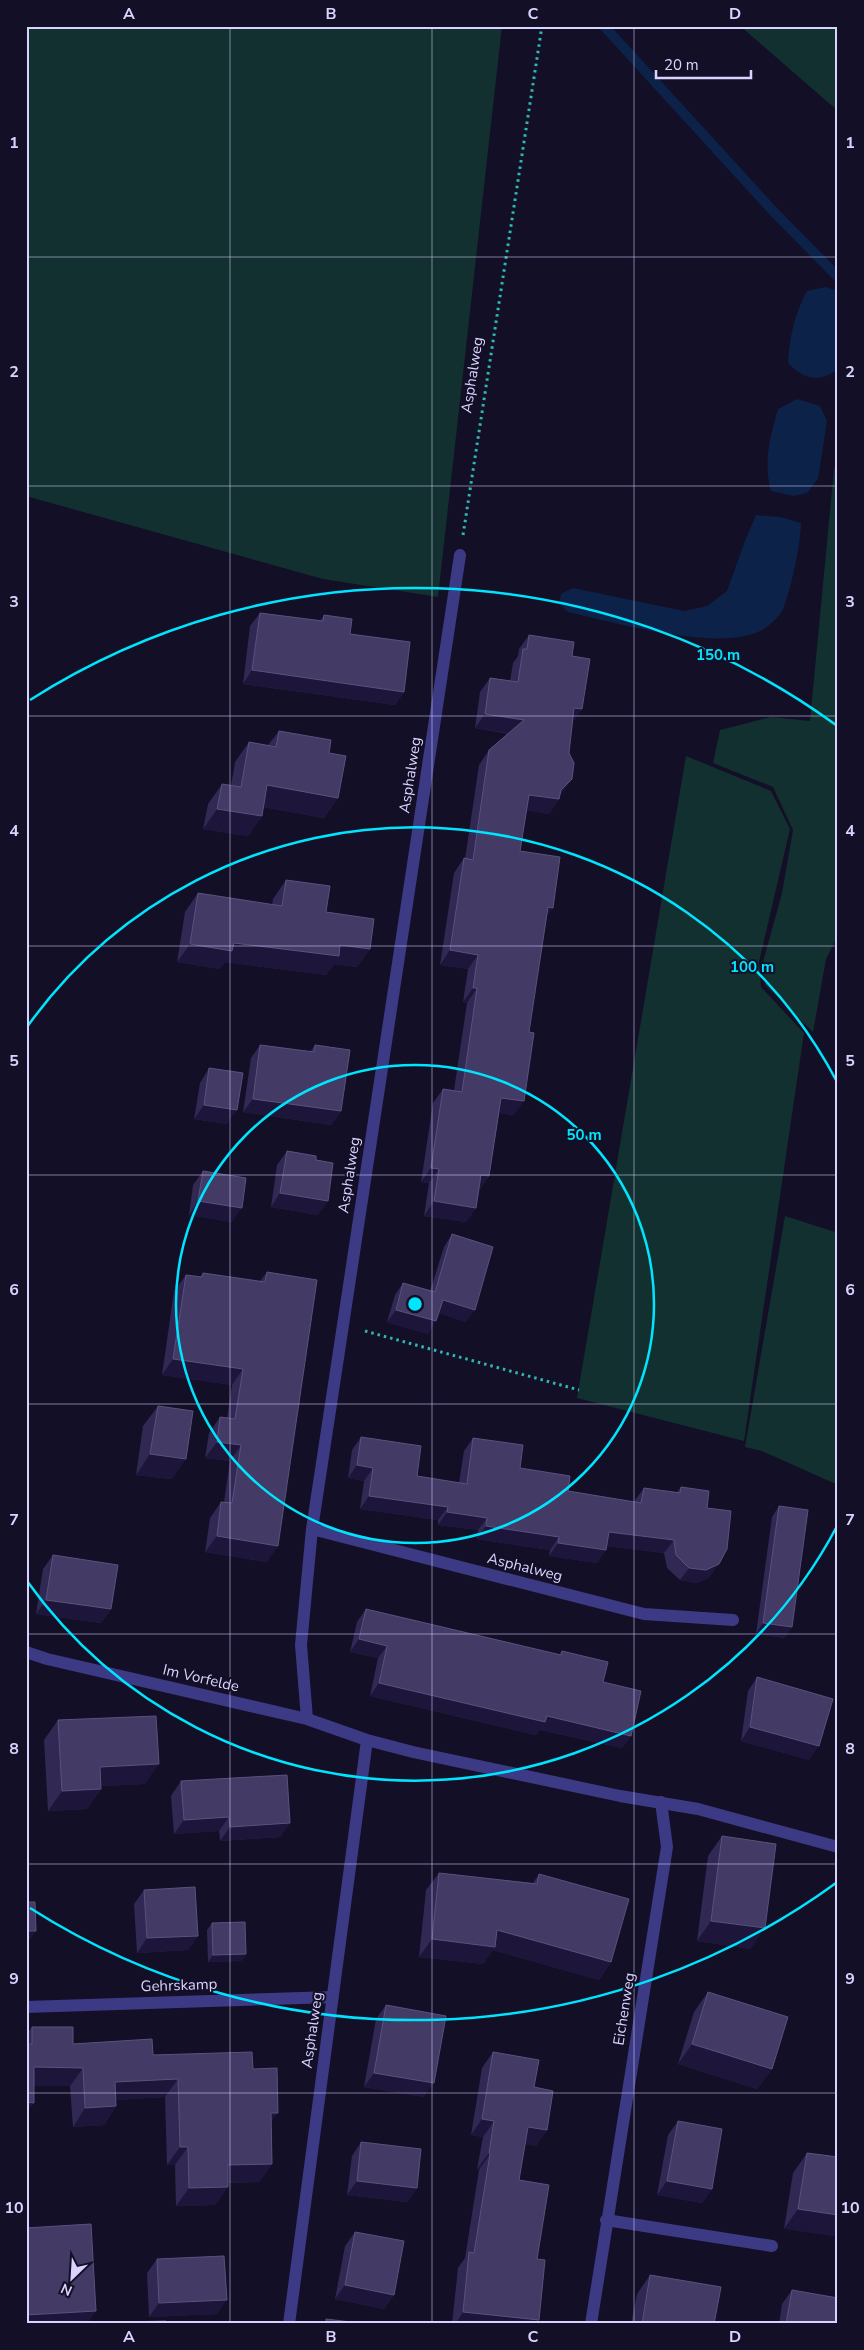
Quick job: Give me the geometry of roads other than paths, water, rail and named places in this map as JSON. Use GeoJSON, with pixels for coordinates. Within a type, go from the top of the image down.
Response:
{"type":"FeatureCollection","features":[{"type":"Feature","properties":{"kind":"street","name":"Asphalweg"},"geometry":{"type":"LineString","coordinates":[[307,1719],[301,1645],[312,1529],[460,555]]}},
{"type":"Feature","properties":{"kind":"street","name":"Asphalweg"},"geometry":{"type":"LineString","coordinates":[[312,1529],[644,1614],[733,1620]]}},
{"type":"Feature","properties":{"kind":"street","name":"Im Vorfelde"},"geometry":{"type":"LineString","coordinates":[[26,1652],[47,1659],[307,1719],[368,1740]]}},
{"type":"Feature","properties":{"kind":"street","name":"Asphalweg"},"geometry":{"type":"LineString","coordinates":[[289,2324],[368,1740]]}},
{"type":"Feature","properties":{"kind":"street"},"geometry":{"type":"LineString","coordinates":[[368,1740],[422,1754],[620,1796],[698,1809],[838,1847]]}},
{"type":"Feature","properties":{"kind":"street","name":"Eichenweg"},"geometry":{"type":"LineString","coordinates":[[591,2324],[606,2220],[667,1847],[661,1802]]}},
{"type":"Feature","properties":{"kind":"street","name":"Gehrskamp"},"geometry":{"type":"LineString","coordinates":[[26,2007],[332,1997]]}},
{"type":"Feature","properties":{"kind":"street"},"geometry":{"type":"LineString","coordinates":[[606,2220],[772,2246]]}},
{"type":"Feature","properties":{"kind":"water"},"geometry":{"type":"Polygon","coordinates":[[[826,287],[838,291],[838,369],[824,377],[811,378],[799,373],[788,363],[790,343],[793,326],[807,291],[826,287]]]}},
{"type":"Feature","properties":{"kind":"water"},"geometry":{"type":"Polygon","coordinates":[[[797,399],[820,406],[827,421],[818,479],[807,493],[794,496],[771,491],[768,460],[770,440],[778,409],[797,399]]]}},
{"type":"Feature","properties":{"kind":"water"},"geometry":{"type":"Polygon","coordinates":[[[756,515],[780,517],[801,523],[797,555],[783,609],[773,622],[765,628],[747,635],[724,638],[669,634],[568,612],[559,604],[561,594],[573,588],[684,611],[707,606],[727,591],[756,515]]]}},
{"type":"Feature","properties":{"kind":"waterway"},"geometry":{"type":"LineString","coordinates":[[604,26],[773,211],[838,277]]}}]}
